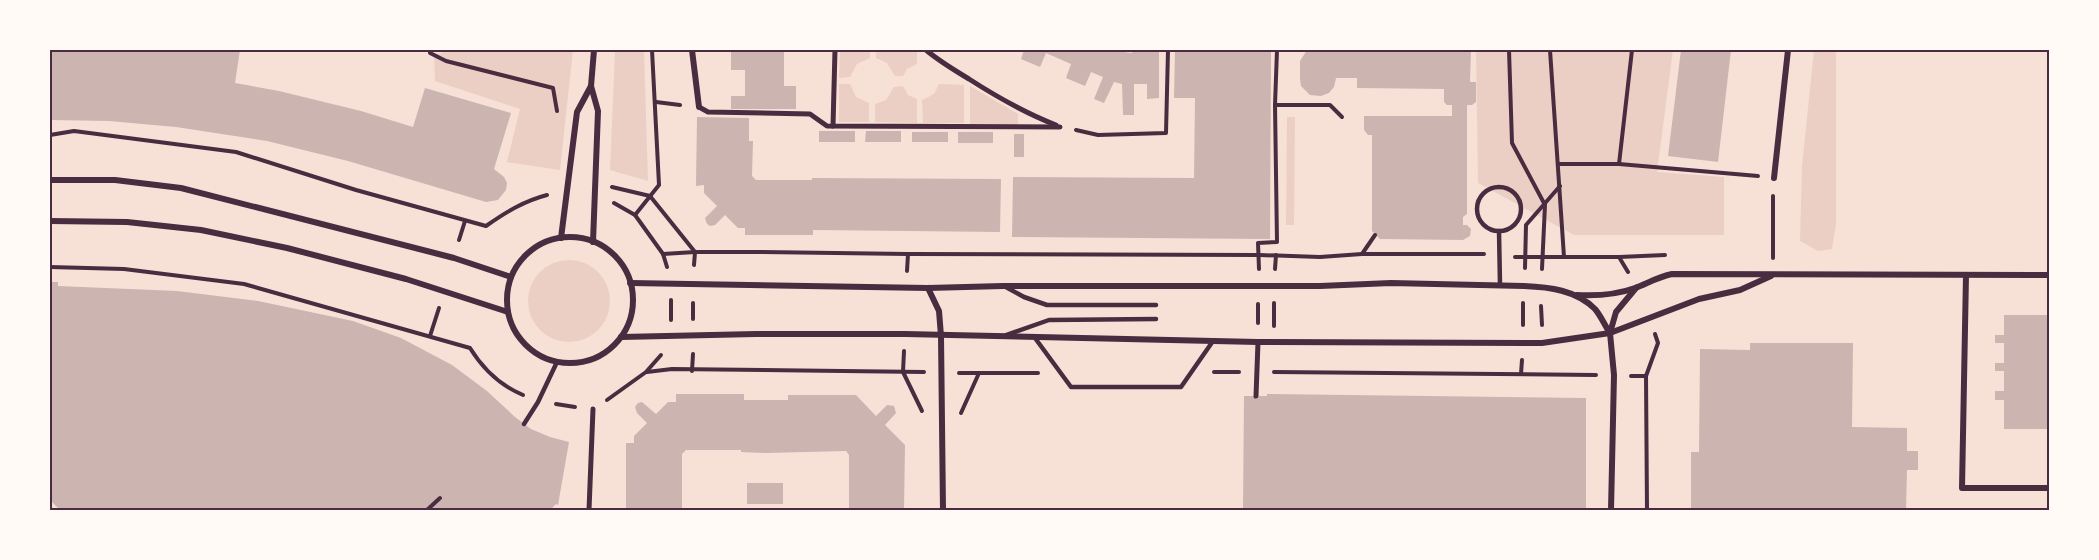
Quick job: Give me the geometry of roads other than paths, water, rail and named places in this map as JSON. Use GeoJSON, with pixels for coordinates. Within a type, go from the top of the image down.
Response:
{"type":"FeatureCollection","features":[{"type":"Feature","properties":{"kind":"street"},"geometry":{"type":"LineString","coordinates":[[593,242],[598,111],[591,87],[594,50]]}},
{"type":"Feature","properties":{"kind":"street"},"geometry":{"type":"LineString","coordinates":[[692,50],[699,107],[708,112],[810,114],[827,126],[1060,127],[1026,114],[952,69],[926,50]]}},
{"type":"Feature","properties":{"kind":"street"},"geometry":{"type":"LineString","coordinates":[[833,126],[835,50]]}},
{"type":"Feature","properties":{"kind":"street"},"geometry":{"type":"LineString","coordinates":[[1774,178],[1788,50]]}},
{"type":"Feature","properties":{"kind":"street"},"geometry":{"type":"LineString","coordinates":[[561,238],[577,112],[591,87]]}},
{"type":"Feature","properties":{"kind":"street"},"geometry":{"type":"LineString","coordinates":[[50,180],[114,180],[181,188],[454,258],[511,277]]}},
{"type":"Feature","properties":{"kind":"street"},"geometry":{"type":"LineString","coordinates":[[50,221],[127,222],[201,230],[319,256],[435,288],[508,312]]}},
{"type":"Feature","properties":{"kind":"street"},"geometry":{"type":"LineString","coordinates":[[561,238],[583,239],[606,249],[616,258],[630,283],[633,297],[628,325],[621,337],[613,346],[593,359],[581,362],[557,362],[525,345],[511,324],[508,312],[507,300],[511,277],[526,255],[548,241],[561,238]]}},
{"type":"Feature","properties":{"kind":"street"},"geometry":{"type":"LineString","coordinates":[[630,283],[928,288],[1500,285],[1541,287],[1577,295],[1602,296],[1672,274],[2049,275]]}},
{"type":"Feature","properties":{"kind":"street"},"geometry":{"type":"LineString","coordinates":[[621,337],[693,334],[905,334],[1258,342],[1542,343],[1610,333],[1699,299],[1740,290],[1772,276]]}},
{"type":"Feature","properties":{"kind":"street"},"geometry":{"type":"LineString","coordinates":[[1966,276],[1962,488],[2049,488]]}},
{"type":"Feature","properties":{"kind":"street"},"geometry":{"type":"LineString","coordinates":[[1611,510],[1614,375],[1610,333],[1616,312],[1636,287]]}},
{"type":"Feature","properties":{"kind":"street"},"geometry":{"type":"LineString","coordinates":[[928,288],[939,311],[941,336],[943,510]]}},
{"type":"Feature","properties":{"kind":"street"},"geometry":{"type":"LineString","coordinates":[[1577,295],[1596,310],[1610,333]]}},
{"type":"Feature","properties":{"kind":"street"},"geometry":{"type":"LineString","coordinates":[[1257,396],[1258,342]]}},
{"type":"Feature","properties":{"kind":"street"},"geometry":{"type":"LineString","coordinates":[[589,510],[593,409]]}},
{"type":"Feature","properties":{"kind":"lane"},"geometry":{"type":"LineString","coordinates":[[1494,187],[1511,190],[1518,197],[1521,206],[1516,223],[1508,229],[1499,231],[1483,224],[1476,207],[1485,191],[1494,187]]}},
{"type":"Feature","properties":{"kind":"lane"},"geometry":{"type":"LineString","coordinates":[[1499,231],[1500,285]]}},
{"type":"Feature","properties":{"kind":"lane"},"geometry":{"type":"LineString","coordinates":[[1003,286],[1047,305],[1156,305]]}},
{"type":"Feature","properties":{"kind":"lane"},"geometry":{"type":"LineString","coordinates":[[1000,337],[1049,320],[1156,319]]}},
{"type":"Feature","properties":{"kind":"lane"},"geometry":{"type":"LineString","coordinates":[[1035,338],[1071,387],[1181,387],[1213,341]]}},
{"type":"Feature","properties":{"kind":"lane"},"geometry":{"type":"LineString","coordinates":[[524,424],[538,402],[557,362]]}}]}
